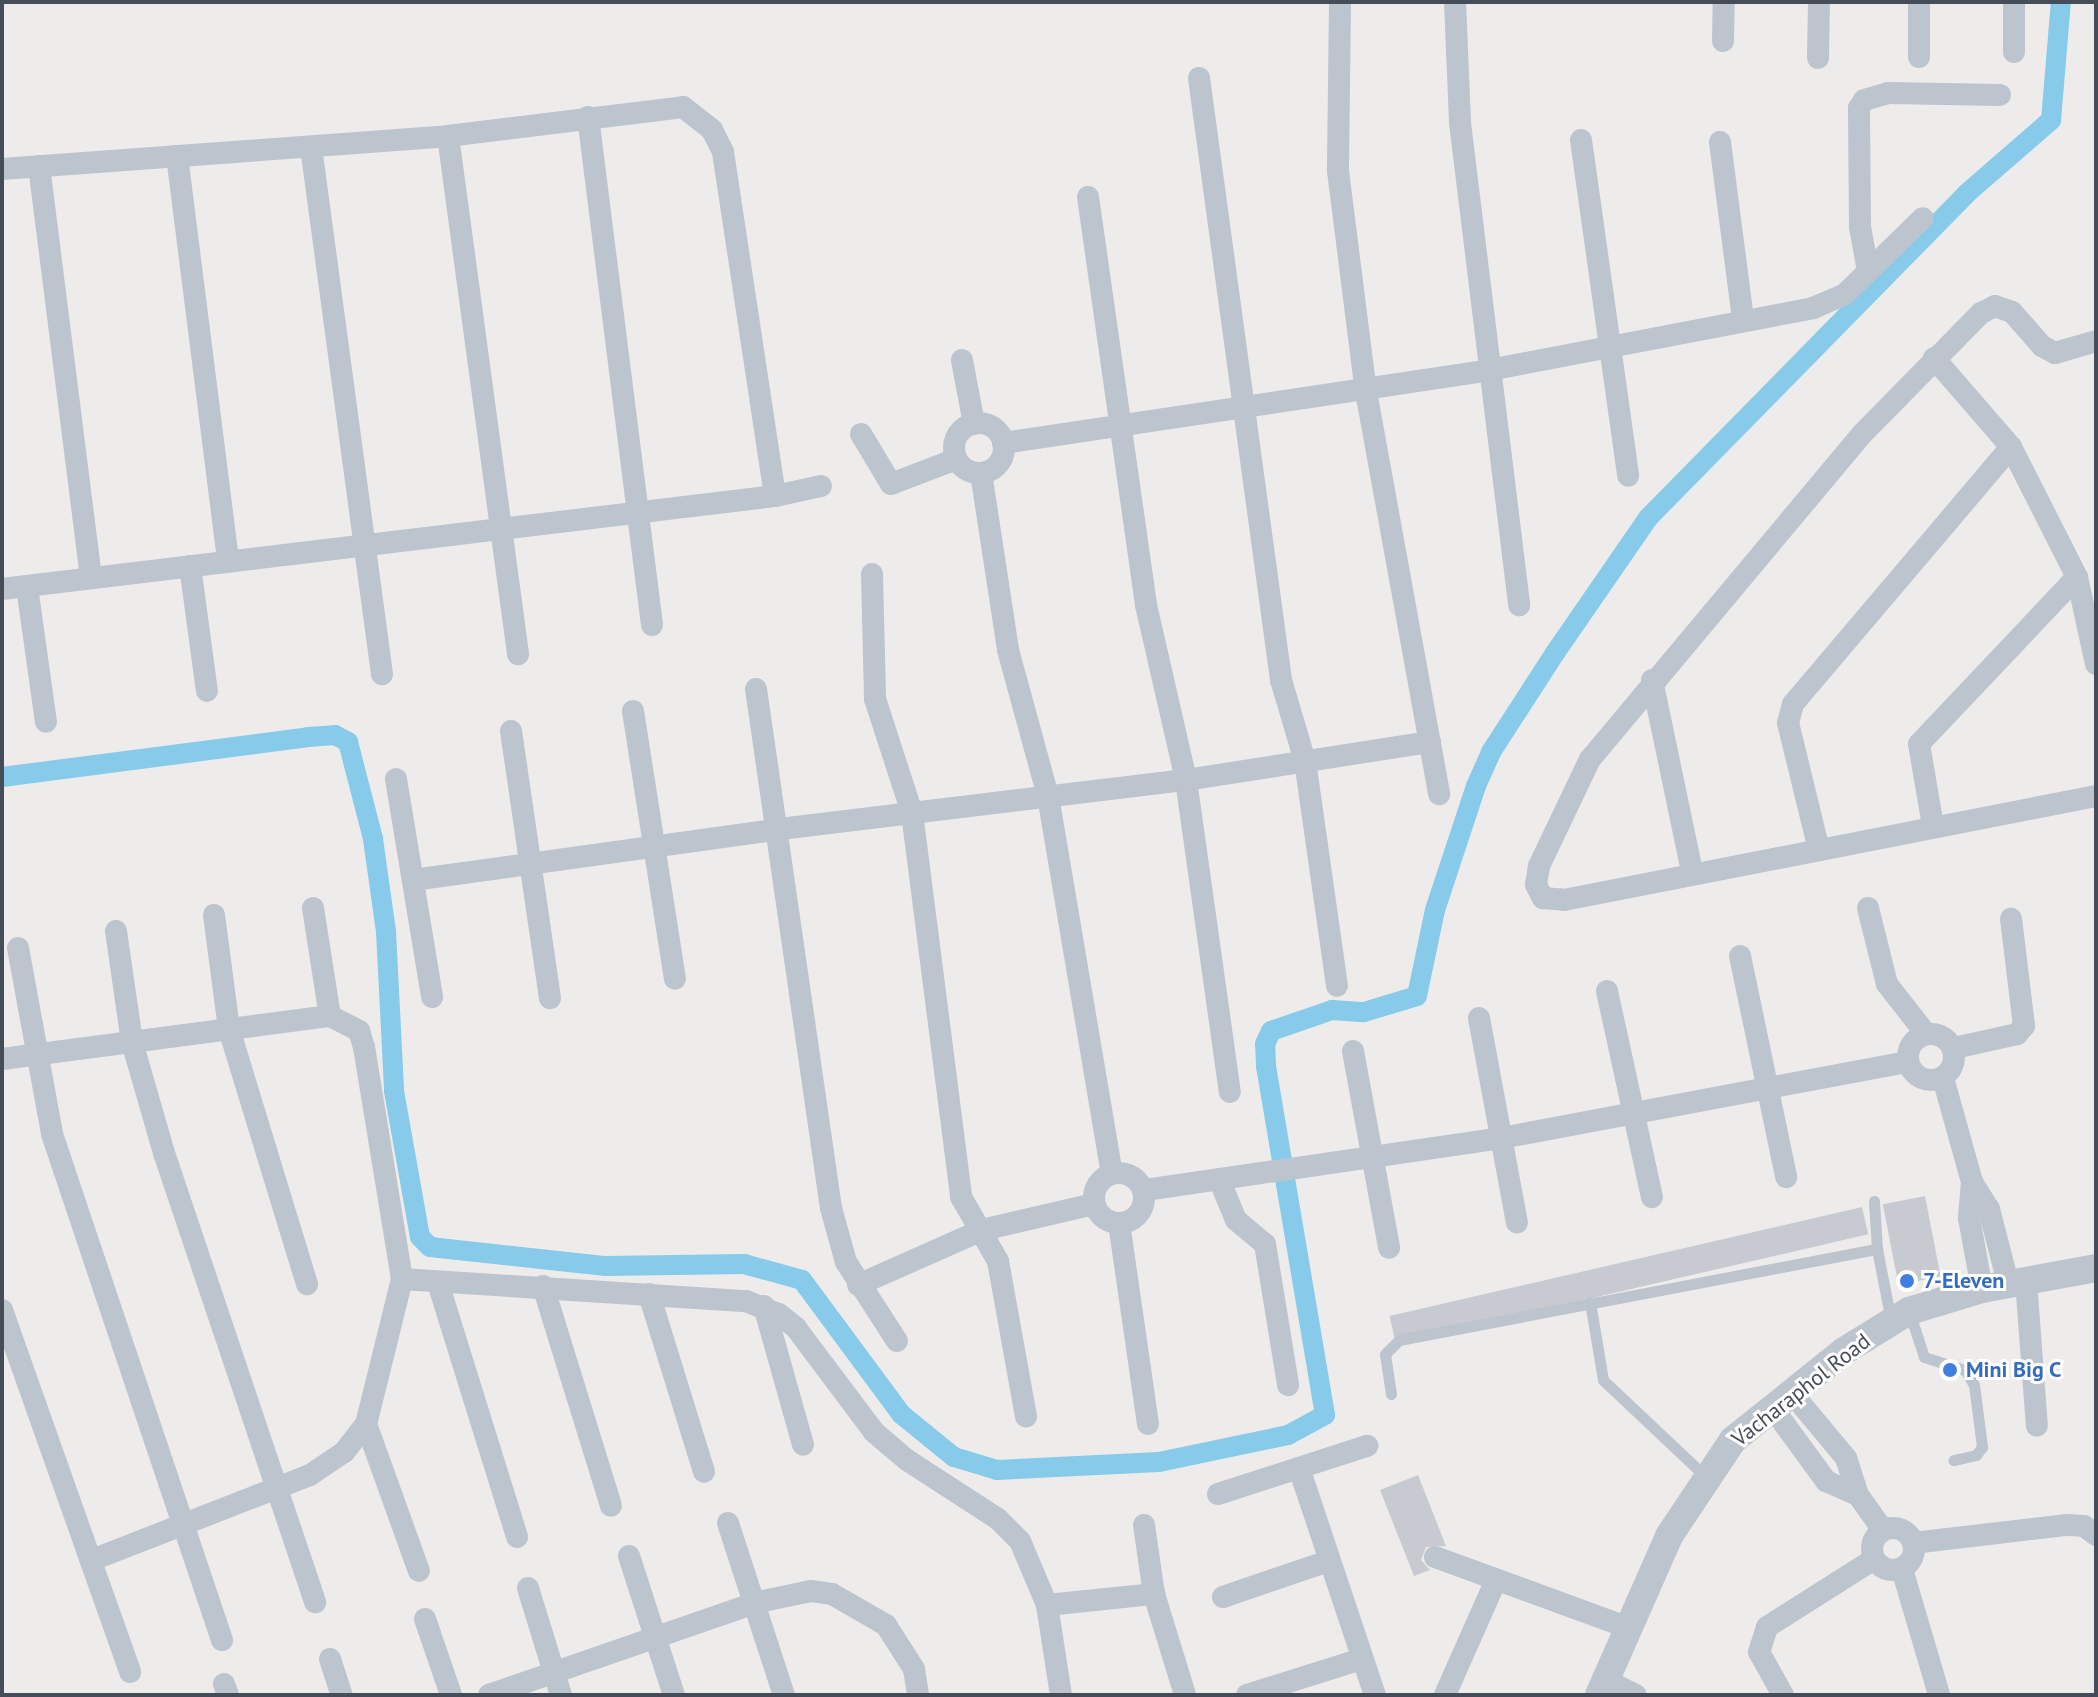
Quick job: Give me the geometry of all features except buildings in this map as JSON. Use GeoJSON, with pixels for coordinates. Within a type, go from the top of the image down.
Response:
{"type":"FeatureCollection","features":[{"type":"Feature","properties":{"kind":"street"},"geometry":{"type":"LineString","coordinates":[[1340,2],[1338,171],[1365,386],[1439,794]]}},
{"type":"Feature","properties":{"kind":"street"},"geometry":{"type":"LineString","coordinates":[[1455,2],[1460,123],[1519,605]]}},
{"type":"Feature","properties":{"kind":"street"},"geometry":{"type":"LineString","coordinates":[[1723,41],[1724,2]]}},
{"type":"Feature","properties":{"kind":"street"},"geometry":{"type":"LineString","coordinates":[[1818,58],[1819,2]]}},
{"type":"Feature","properties":{"kind":"street"},"geometry":{"type":"LineString","coordinates":[[1919,2],[1919,57]]}},
{"type":"Feature","properties":{"kind":"street"},"geometry":{"type":"LineString","coordinates":[[2014,2],[2014,52]]}},
{"type":"Feature","properties":{"kind":"street"},"geometry":{"type":"LineString","coordinates":[[1199,78],[1281,680],[1305,761],[1337,986]]}},
{"type":"Feature","properties":{"kind":"street"},"geometry":{"type":"LineString","coordinates":[[1868,271],[1860,227],[1859,108],[1864,100],[1888,93],[2000,95]]}},
{"type":"Feature","properties":{"kind":"street"},"geometry":{"type":"LineString","coordinates":[[2,169],[448,136],[683,107],[712,130],[723,152],[775,496]]}},
{"type":"Feature","properties":{"kind":"street"},"geometry":{"type":"LineString","coordinates":[[588,117],[652,625]]}},
{"type":"Feature","properties":{"kind":"street"},"geometry":{"type":"LineString","coordinates":[[448,136],[518,654]]}},
{"type":"Feature","properties":{"kind":"street"},"geometry":{"type":"LineString","coordinates":[[1581,140],[1628,476]]}},
{"type":"Feature","properties":{"kind":"street"},"geometry":{"type":"LineString","coordinates":[[1720,142],[1743,320]]}},
{"type":"Feature","properties":{"kind":"street"},"geometry":{"type":"LineString","coordinates":[[311,147],[382,674]]}},
{"type":"Feature","properties":{"kind":"street"},"geometry":{"type":"LineString","coordinates":[[177,156],[228,561]]}},
{"type":"Feature","properties":{"kind":"street"},"geometry":{"type":"LineString","coordinates":[[39,166],[91,578]]}},
{"type":"Feature","properties":{"kind":"street"},"geometry":{"type":"LineString","coordinates":[[1088,197],[1117,423],[1146,605],[1186,780],[1230,1092]]}},
{"type":"Feature","properties":{"kind":"street"},"geometry":{"type":"LineString","coordinates":[[1003,443],[1117,423],[1489,370],[1829,304],[1923,218]]}},
{"type":"Feature","properties":{"kind":"street"},"geometry":{"type":"LineString","coordinates":[[2096,341],[2055,353],[2012,312],[1995,306],[1981,313],[1934,358],[1862,434],[1652,680],[1590,759],[1539,866],[1536,885],[1543,898],[1564,900],[1692,871],[1819,850],[2096,796]]}},
{"type":"Feature","properties":{"kind":"street"},"geometry":{"type":"LineString","coordinates":[[1934,358],[2011,447],[2077,577],[2096,664]]}},
{"type":"Feature","properties":{"kind":"street"},"geometry":{"type":"LineString","coordinates":[[962,360],[974,424]]}},
{"type":"Feature","properties":{"kind":"street"},"geometry":{"type":"LineString","coordinates":[[974,424],[992,427],[1003,443],[999,463],[981,473],[966,470],[956,459],[956,437],[974,424]]}},
{"type":"Feature","properties":{"kind":"street"},"geometry":{"type":"LineString","coordinates":[[861,434],[891,484],[956,459]]}},
{"type":"Feature","properties":{"kind":"street"},"geometry":{"type":"LineString","coordinates":[[1819,850],[1788,723],[1793,704],[2011,447]]}},
{"type":"Feature","properties":{"kind":"street"},"geometry":{"type":"LineString","coordinates":[[981,473],[1008,650],[1048,796],[1112,1173]]}},
{"type":"Feature","properties":{"kind":"street"},"geometry":{"type":"LineString","coordinates":[[2,589],[639,509],[775,496],[821,486]]}},
{"type":"Feature","properties":{"kind":"street"},"geometry":{"type":"LineString","coordinates":[[190,566],[207,691]]}},
{"type":"Feature","properties":{"kind":"street"},"geometry":{"type":"LineString","coordinates":[[872,574],[875,699],[912,813],[961,1197],[998,1261],[1026,1416]]}},
{"type":"Feature","properties":{"kind":"street"},"geometry":{"type":"LineString","coordinates":[[1933,826],[1919,744],[2077,577]]}},
{"type":"Feature","properties":{"kind":"street"},"geometry":{"type":"LineString","coordinates":[[27,587],[46,722]]}},
{"type":"Feature","properties":{"kind":"street"},"geometry":{"type":"LineString","coordinates":[[1652,680],[1692,871]]}},
{"type":"Feature","properties":{"kind":"street"},"geometry":{"type":"LineString","coordinates":[[756,689],[780,829],[831,1208],[838,1240],[858,1285],[897,1341]]}},
{"type":"Feature","properties":{"kind":"street"},"geometry":{"type":"LineString","coordinates":[[633,711],[675,979]]}},
{"type":"Feature","properties":{"kind":"street"},"geometry":{"type":"LineString","coordinates":[[511,731],[550,998]]}},
{"type":"Feature","properties":{"kind":"street"},"geometry":{"type":"LineString","coordinates":[[413,880],[780,829],[1186,780],[1430,742]]}},
{"type":"Feature","properties":{"kind":"street"},"geometry":{"type":"LineString","coordinates":[[396,779],[432,997]]}},
{"type":"Feature","properties":{"kind":"street"},"geometry":{"type":"LineString","coordinates":[[313,908],[330,1016]]}},
{"type":"Feature","properties":{"kind":"street"},"geometry":{"type":"LineString","coordinates":[[1868,908],[1887,984],[1926,1034]]}},
{"type":"Feature","properties":{"kind":"street"},"geometry":{"type":"LineString","coordinates":[[214,915],[229,1029],[307,1284]]}},
{"type":"Feature","properties":{"kind":"street"},"geometry":{"type":"LineString","coordinates":[[1954,1048],[2017,1034],[2024,1026],[2011,919]]}},
{"type":"Feature","properties":{"kind":"street"},"geometry":{"type":"LineString","coordinates":[[116,931],[132,1042],[275,1491],[315,1602]]}},
{"type":"Feature","properties":{"kind":"street"},"geometry":{"type":"LineString","coordinates":[[18,948],[34,1055],[52,1134],[222,1640]]}},
{"type":"Feature","properties":{"kind":"street"},"geometry":{"type":"LineString","coordinates":[[1740,956],[1786,1177]]}},
{"type":"Feature","properties":{"kind":"street"},"geometry":{"type":"LineString","coordinates":[[1607,991],[1652,1197]]}},
{"type":"Feature","properties":{"kind":"street"},"geometry":{"type":"LineString","coordinates":[[2,1059],[330,1016],[359,1031],[364,1047],[402,1279],[366,1424],[344,1452],[275,1491],[92,1560]]}},
{"type":"Feature","properties":{"kind":"street"},"geometry":{"type":"LineString","coordinates":[[1479,1018],[1517,1223]]}},
{"type":"Feature","properties":{"kind":"street"},"geometry":{"type":"LineString","coordinates":[[1926,1034],[1938,1035],[1954,1048],[1954,1067],[1943,1078],[1929,1081],[1916,1076],[1907,1062],[1910,1045],[1926,1034]]}},
{"type":"Feature","properties":{"kind":"street"},"geometry":{"type":"LineString","coordinates":[[1353,1051],[1389,1248]]}},
{"type":"Feature","properties":{"kind":"street"},"geometry":{"type":"LineString","coordinates":[[1145,1190],[1501,1138],[1907,1062]]}},
{"type":"Feature","properties":{"kind":"street"},"geometry":{"type":"LineString","coordinates":[[1943,1078],[1972,1182],[1969,1218],[2005,1285],[2037,1426]]}},
{"type":"Feature","properties":{"kind":"street"},"geometry":{"type":"LineString","coordinates":[[1112,1173],[1131,1176],[1145,1190],[1133,1218],[1119,1223],[1103,1218],[1094,1204],[1096,1184],[1112,1173]]}},
{"type":"Feature","properties":{"kind":"street"},"geometry":{"type":"LineString","coordinates":[[1219,1179],[1236,1220],[1265,1244],[1288,1385]]}},
{"type":"Feature","properties":{"kind":"street"},"geometry":{"type":"LineString","coordinates":[[858,1285],[982,1230],[1094,1204]]}},
{"type":"Feature","properties":{"kind":"street"},"geometry":{"type":"LineString","coordinates":[[1119,1223],[1148,1424]]}},
{"type":"Feature","properties":{"kind":"street","name":"Vacharaphol Road"},"geometry":{"type":"LineString","coordinates":[[1602,1688],[1626,1627],[1669,1536],[1705,1476],[1733,1440],[1782,1400],[1900,1316],[2005,1285],[2096,1268]]}},
{"type":"Feature","properties":{"kind":"street"},"geometry":{"type":"LineString","coordinates":[[402,1279],[543,1286],[764,1306],[796,1328],[874,1432],[907,1460],[998,1519],[1020,1541],[1047,1605],[1061,1695]]}},
{"type":"Feature","properties":{"kind":"street"},"geometry":{"type":"LineString","coordinates":[[438,1283],[517,1537]]}},
{"type":"Feature","properties":{"kind":"street"},"geometry":{"type":"LineString","coordinates":[[543,1286],[611,1506]]}},
{"type":"Feature","properties":{"kind":"street"},"geometry":{"type":"LineString","coordinates":[[649,1294],[704,1472]]}},
{"type":"Feature","properties":{"kind":"street"},"geometry":{"type":"LineString","coordinates":[[764,1306],[803,1445]]}},
{"type":"Feature","properties":{"kind":"street"},"geometry":{"type":"LineString","coordinates":[[2,1310],[130,1672]]}},
{"type":"Feature","properties":{"kind":"street"},"geometry":{"type":"LineString","coordinates":[[1782,1400],[1826,1481],[1858,1495],[1883,1530]]}},
{"type":"Feature","properties":{"kind":"street"},"geometry":{"type":"LineString","coordinates":[[366,1424],[419,1571]]}},
{"type":"Feature","properties":{"kind":"street"},"geometry":{"type":"LineString","coordinates":[[1218,1494],[1367,1446]]}},
{"type":"Feature","properties":{"kind":"street"},"geometry":{"type":"LineString","coordinates":[[1299,1468],[1375,1695]]}},
{"type":"Feature","properties":{"kind":"street"},"geometry":{"type":"LineString","coordinates":[[728,1523],[784,1695]]}},
{"type":"Feature","properties":{"kind":"street"},"geometry":{"type":"LineString","coordinates":[[1144,1525],[1154,1594],[1185,1695]]}},
{"type":"Feature","properties":{"kind":"street"},"geometry":{"type":"LineString","coordinates":[[1913,1543],[2067,1525],[2084,1526],[2096,1535]]}},
{"type":"Feature","properties":{"kind":"street"},"geometry":{"type":"LineString","coordinates":[[1902,1529],[1913,1543],[1914,1555],[1902,1569],[1889,1570],[1874,1559],[1874,1539],[1883,1530],[1902,1529]]}},
{"type":"Feature","properties":{"kind":"street"},"geometry":{"type":"LineString","coordinates":[[629,1556],[674,1695]]}},
{"type":"Feature","properties":{"kind":"street"},"geometry":{"type":"LineString","coordinates":[[1435,1557],[1495,1582],[1626,1627]]}},
{"type":"Feature","properties":{"kind":"street"},"geometry":{"type":"LineString","coordinates":[[1783,1695],[1759,1652],[1767,1627],[1874,1559]]}},
{"type":"Feature","properties":{"kind":"street"},"geometry":{"type":"LineString","coordinates":[[1223,1597],[1328,1561]]}},
{"type":"Feature","properties":{"kind":"street"},"geometry":{"type":"LineString","coordinates":[[1902,1569],[1939,1695]]}},
{"type":"Feature","properties":{"kind":"street"},"geometry":{"type":"LineString","coordinates":[[1445,1695],[1495,1582]]}},
{"type":"Feature","properties":{"kind":"street"},"geometry":{"type":"LineString","coordinates":[[528,1588],[561,1695]]}},
{"type":"Feature","properties":{"kind":"street"},"geometry":{"type":"LineString","coordinates":[[489,1695],[754,1603],[811,1591],[852,1603],[886,1625],[914,1669],[918,1695]]}},
{"type":"Feature","properties":{"kind":"street"},"geometry":{"type":"LineString","coordinates":[[1047,1605],[1154,1594]]}},
{"type":"Feature","properties":{"kind":"street"},"geometry":{"type":"LineString","coordinates":[[425,1619],[451,1695]]}},
{"type":"Feature","properties":{"kind":"street"},"geometry":{"type":"LineString","coordinates":[[330,1659],[342,1695]]}},
{"type":"Feature","properties":{"kind":"street"},"geometry":{"type":"LineString","coordinates":[[1247,1695],[1361,1659]]}},
{"type":"Feature","properties":{"kind":"street"},"geometry":{"type":"LineString","coordinates":[[1602,1688],[1636,1695]]}},
{"type":"Feature","properties":{"kind":"lane"},"geometry":{"type":"LineString","coordinates":[[1874,1201],[1877,1249],[1900,1316],[1924,1357],[1965,1370],[1974,1385],[1982,1447],[1954,1460]]}},
{"type":"Feature","properties":{"kind":"lane"},"geometry":{"type":"LineString","coordinates":[[1391,1394],[1385,1354],[1399,1340],[1877,1249]]}},
{"type":"Feature","properties":{"kind":"lane"},"geometry":{"type":"LineString","coordinates":[[1590,1302],[1603,1380],[1705,1476]]}},
{"type":"Feature","properties":{"kind":"waterway"},"geometry":{"type":"LineString","coordinates":[[2,777],[308,737],[335,735],[348,742],[373,839],[386,931],[394,1091],[420,1237],[430,1247],[606,1266],[744,1264],[802,1280],[901,1414],[954,1457],[997,1470],[1159,1462],[1288,1435],[1325,1415],[1266,1067],[1265,1044],[1271,1031],[1332,1010],[1364,1012],[1417,996],[1435,910],[1476,786],[1491,752],[1555,653],[1648,518],[1966,194],[2051,120],[2061,2]]}},
{"type":"Feature","properties":{"kind":"place","name":"7-Eleven"},"geometry":{"type":"Point","coordinates":[1907,1281]}},
{"type":"Feature","properties":{"kind":"place","name":"Mini Big C"},"geometry":{"type":"Point","coordinates":[1950,1370]}}]}
